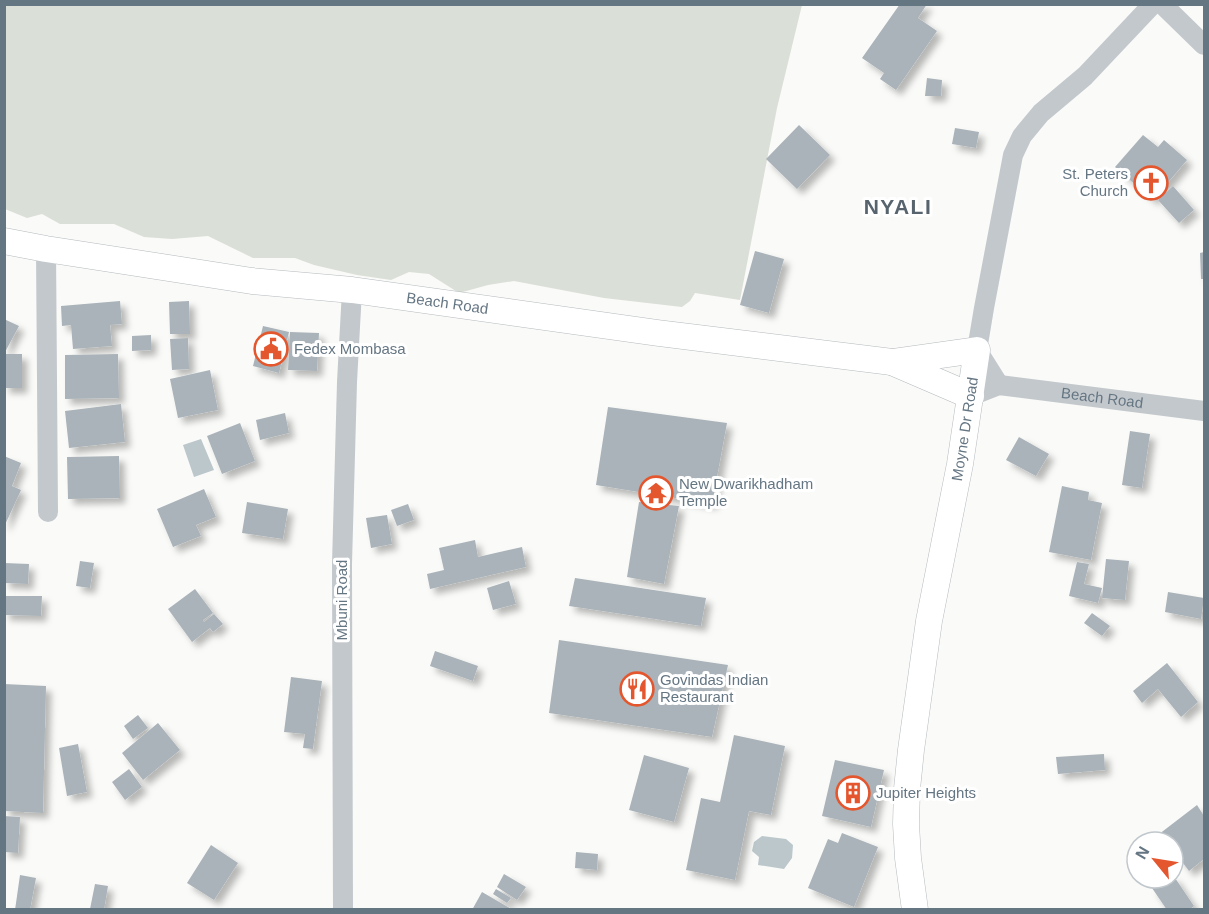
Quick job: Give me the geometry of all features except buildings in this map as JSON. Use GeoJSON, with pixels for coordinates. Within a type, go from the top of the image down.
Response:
{"type":"FeatureCollection","features":[{"type":"Feature","properties":{"kind":"main road","name":"Beach Road"},"geometry":{"type":"LineString","coordinates":[[4,241],[252,281],[352,291],[892,362],[977,350]]}},
{"type":"Feature","properties":{"kind":"main road","name":"Moyne Dr Road"},"geometry":{"type":"LineString","coordinates":[[915,909],[906,824],[911,750],[929,621],[964,439],[977,350]]}},
{"type":"Feature","properties":{"kind":"main road","name":"Beach Road"},"geometry":{"type":"LineString","coordinates":[[892,362],[971,396]]}},
{"type":"Feature","properties":{"kind":"main road"},"geometry":{"type":"LineString","coordinates":[[931,380],[944,396],[964,439]]}},
{"type":"Feature","properties":{"kind":"street","name":"Moyne Dr Road"},"geometry":{"type":"LineString","coordinates":[[977,350],[1013,155],[1022,136],[1041,113],[1085,76],[1153,4]]}},
{"type":"Feature","properties":{"kind":"street"},"geometry":{"type":"LineString","coordinates":[[1162,4],[1204,45]]}},
{"type":"Feature","properties":{"kind":"street"},"geometry":{"type":"LineString","coordinates":[[46,249],[48,512]]}},
{"type":"Feature","properties":{"kind":"street","name":"Mbuni Road"},"geometry":{"type":"LineString","coordinates":[[343,909],[342,564],[352,291]]}},
{"type":"Feature","properties":{"kind":"street"},"geometry":{"type":"LineString","coordinates":[[977,350],[999,385]]}},
{"type":"Feature","properties":{"kind":"street","name":"Beach Road"},"geometry":{"type":"LineString","coordinates":[[971,396],[999,385],[1204,411]]}},
{"type":"Feature","properties":{"kind":"shaded area"},"geometry":{"type":"Polygon","coordinates":[[[4,5],[802,5],[777,108],[740,300],[695,293],[682,307],[604,298],[514,281],[459,293],[429,274],[409,272],[391,280],[357,275],[295,258],[253,258],[208,236],[172,239],[144,237],[114,224],[60,224],[42,214],[27,218],[5,209],[4,5]]]}},
{"type":"Feature","properties":{"kind":"shaded area"},"geometry":{"type":"Polygon","coordinates":[[[201,439],[214,470],[194,477],[183,445],[201,439]]]}},
{"type":"Feature","properties":{"kind":"shaded area"},"geometry":{"type":"Polygon","coordinates":[[[762,836],[786,839],[793,845],[792,858],[784,869],[758,865],[759,857],[752,851],[754,842],[762,836]]]}},
{"type":"Feature","properties":{"kind":"place","name":"St. Peters Church"},"geometry":{"type":"Point","coordinates":[1151,183]}},
{"type":"Feature","properties":{"kind":"place","name":"Fedex Mombasa"},"geometry":{"type":"Point","coordinates":[271,349]}},
{"type":"Feature","properties":{"kind":"place","name":"New Dwarikhadham Temple"},"geometry":{"type":"Point","coordinates":[656,493]}},
{"type":"Feature","properties":{"kind":"place","name":"Govindas Indian Restaurant"},"geometry":{"type":"Point","coordinates":[637,689]}},
{"type":"Feature","properties":{"kind":"place","name":"Jupiter Heights"},"geometry":{"type":"Point","coordinates":[853,793]}},
{"type":"Feature","properties":{"kind":"district","name":"NYALI"},"geometry":{"type":"Point","coordinates":[898,207]}}]}
